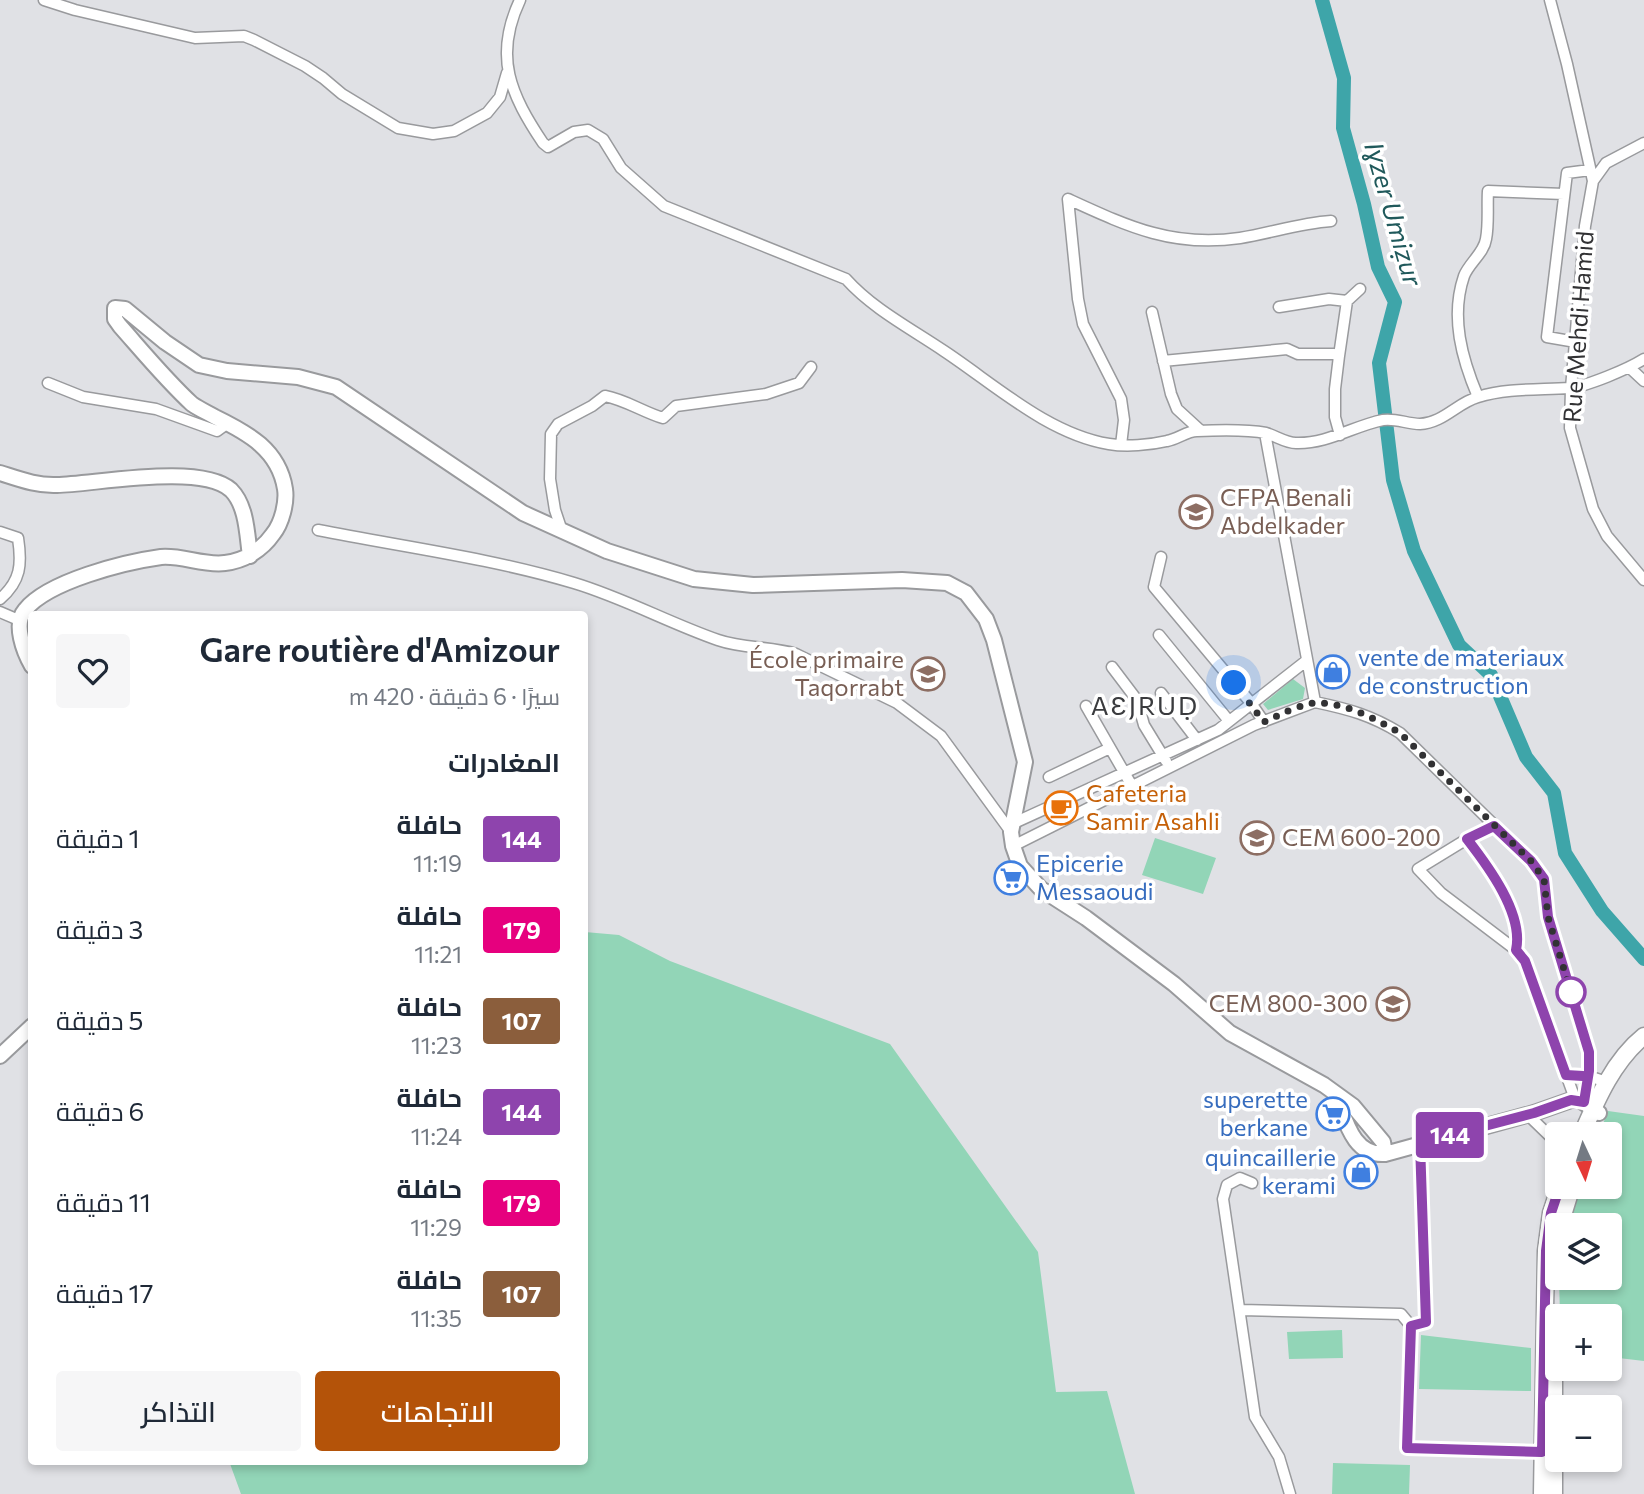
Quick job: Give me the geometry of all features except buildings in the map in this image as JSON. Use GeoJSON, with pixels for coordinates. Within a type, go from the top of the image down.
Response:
{"type":"FeatureCollection","features":[{"type":"Feature","properties":{"kind":"main road"},"geometry":{"type":"LineString","coordinates":[[28,655],[20,632],[20,621],[24,611],[54,588],[93,573],[164,557],[224,563],[250,556],[275,533],[287,500],[283,475],[267,449],[247,433],[195,406],[175,388],[120,326],[115,319],[115,308],[125,309],[165,342],[199,365],[228,371],[298,377],[336,387],[523,513],[607,551],[694,579],[753,585],[902,580],[947,583],[966,593],[986,619],[994,640],[1025,762],[1013,834],[1020,866],[1041,889],[1086,918],[1174,984],[1230,1032],[1324,1085],[1336,1096],[1353,1105],[1383,1142],[1385,1154]]}},
{"type":"Feature","properties":{"kind":"main road"},"geometry":{"type":"LineString","coordinates":[[0,473],[33,484],[57,485],[173,476],[208,481],[229,489],[239,502],[247,528],[250,556]]}},
{"type":"Feature","properties":{"kind":"main road"},"geometry":{"type":"LineString","coordinates":[[0,1056],[28,1030]]}},
{"type":"Feature","properties":{"kind":"main road"},"geometry":{"type":"LineString","coordinates":[[1585,1122],[1588,1106],[1644,1035]]}},
{"type":"Feature","properties":{"kind":"main road"},"geometry":{"type":"LineString","coordinates":[[1336,1096],[1348,1127],[1362,1150],[1373,1155],[1385,1154],[1528,1115],[1588,1106],[1644,1043]]}},
{"type":"Feature","properties":{"kind":"main road"},"geometry":{"type":"LineString","coordinates":[[1588,1106],[1590,1122]]}},
{"type":"Feature","properties":{"kind":"main road"},"geometry":{"type":"LineString","coordinates":[[1549,1304],[1548,1228],[1556,1199]]}},
{"type":"Feature","properties":{"kind":"main road"},"geometry":{"type":"LineString","coordinates":[[1542,1494],[1547,1381]]}},
{"type":"Feature","properties":{"kind":"main road"},"geometry":{"type":"LineString","coordinates":[[1550,1381],[1555,1494]]}},
{"type":"Feature","properties":{"kind":"street"},"geometry":{"type":"LineString","coordinates":[[44,0],[75,10],[195,38],[244,36],[304,66],[342,94],[398,128],[433,134],[454,131],[487,113],[500,97],[508,69],[508,39],[520,0]]}},
{"type":"Feature","properties":{"kind":"street"},"geometry":{"type":"LineString","coordinates":[[1550,0],[1593,181]]}},
{"type":"Feature","properties":{"kind":"street"},"geometry":{"type":"LineString","coordinates":[[508,69],[521,111],[543,144],[548,147],[574,132],[589,131],[603,139],[621,168],[664,206],[845,279],[861,296],[1014,401],[1051,423],[1111,444],[1167,441],[1193,431],[1265,433],[1294,444],[1320,441],[1383,420],[1420,424],[1438,420],[1462,403],[1478,397],[1523,390],[1571,388],[1629,368],[1644,359]]}},
{"type":"Feature","properties":{"kind":"street"},"geometry":{"type":"LineString","coordinates":[[1593,181],[1606,163],[1644,143]]}},
{"type":"Feature","properties":{"kind":"street"},"geometry":{"type":"LineString","coordinates":[[1576,342],[1547,337],[1567,173],[1590,170]]}},
{"type":"Feature","properties":{"kind":"street","name":"Rue Mehdi Hamid"},"geometry":{"type":"LineString","coordinates":[[1593,181],[1585,226],[1570,429],[1593,509],[1607,536],[1644,580]]}},
{"type":"Feature","properties":{"kind":"street"},"geometry":{"type":"LineString","coordinates":[[1478,397],[1460,346],[1458,308],[1465,275],[1486,242],[1488,191],[1564,194]]}},
{"type":"Feature","properties":{"kind":"street"},"geometry":{"type":"LineString","coordinates":[[1121,444],[1124,419],[1121,399],[1083,324],[1068,199],[1137,230],[1161,237],[1240,238],[1305,223],[1331,221]]}},
{"type":"Feature","properties":{"kind":"street"},"geometry":{"type":"LineString","coordinates":[[1340,435],[1335,417],[1339,356],[1347,301],[1360,289]]}},
{"type":"Feature","properties":{"kind":"street"},"geometry":{"type":"LineString","coordinates":[[1279,307],[1329,299],[1347,301]]}},
{"type":"Feature","properties":{"kind":"street"},"geometry":{"type":"LineString","coordinates":[[1152,312],[1178,410],[1202,431]]}},
{"type":"Feature","properties":{"kind":"street"},"geometry":{"type":"LineString","coordinates":[[1163,361],[1287,349],[1298,354],[1339,356]]}},
{"type":"Feature","properties":{"kind":"street"},"geometry":{"type":"LineString","coordinates":[[562,531],[550,479],[551,434],[558,424],[606,396],[663,418],[676,406],[766,394],[799,383],[811,367]]}},
{"type":"Feature","properties":{"kind":"street"},"geometry":{"type":"LineString","coordinates":[[1629,368],[1644,381]]}},
{"type":"Feature","properties":{"kind":"street"},"geometry":{"type":"LineString","coordinates":[[48,383],[83,397],[156,409],[217,432],[228,423]]}},
{"type":"Feature","properties":{"kind":"street"},"geometry":{"type":"LineString","coordinates":[[1265,433],[1315,702]]}},
{"type":"Feature","properties":{"kind":"street"},"geometry":{"type":"LineString","coordinates":[[318,530],[398,546],[456,553],[575,583],[626,601],[718,640],[749,648],[778,649],[796,654],[897,703],[941,736],[1013,834]]}},
{"type":"Feature","properties":{"kind":"street"},"geometry":{"type":"LineString","coordinates":[[0,532],[19,538],[22,561],[11,590],[0,599]]}},
{"type":"Feature","properties":{"kind":"street"},"geometry":{"type":"LineString","coordinates":[[1161,557],[1154,587],[1264,722]]}},
{"type":"Feature","properties":{"kind":"street"},"geometry":{"type":"LineString","coordinates":[[0,612],[20,621]]}},
{"type":"Feature","properties":{"kind":"street"},"geometry":{"type":"LineString","coordinates":[[1159,635],[1229,721]]}},
{"type":"Feature","properties":{"kind":"street"},"geometry":{"type":"LineString","coordinates":[[1013,834],[1124,774],[1218,730],[1306,661]]}},
{"type":"Feature","properties":{"kind":"street"},"geometry":{"type":"LineString","coordinates":[[1112,667],[1137,700],[1144,725],[1170,767]]}},
{"type":"Feature","properties":{"kind":"street"},"geometry":{"type":"LineString","coordinates":[[1161,694],[1197,740]]}},
{"type":"Feature","properties":{"kind":"street"},"geometry":{"type":"LineString","coordinates":[[1013,834],[1132,786],[1264,722],[1315,702],[1353,710],[1379,720],[1400,733],[1531,861],[1544,879],[1548,917],[1589,1052],[1588,1106]]}},
{"type":"Feature","properties":{"kind":"street"},"geometry":{"type":"LineString","coordinates":[[1086,706],[1132,786]]}},
{"type":"Feature","properties":{"kind":"street"},"geometry":{"type":"LineString","coordinates":[[1049,777],[1110,748]]}},
{"type":"Feature","properties":{"kind":"street"},"geometry":{"type":"LineString","coordinates":[[1494,826],[1418,869],[1441,892],[1516,950],[1525,961],[1566,1075],[1588,1106]]}},
{"type":"Feature","properties":{"kind":"street"},"geometry":{"type":"LineString","coordinates":[[1467,839],[1498,880],[1519,936],[1516,950]]}},
{"type":"Feature","properties":{"kind":"street"},"geometry":{"type":"LineString","coordinates":[[1566,1075],[1588,1076],[1607,1082]]}},
{"type":"Feature","properties":{"kind":"street"},"geometry":{"type":"LineString","coordinates":[[1528,1115],[1545,1131]]}},
{"type":"Feature","properties":{"kind":"street"},"geometry":{"type":"LineString","coordinates":[[1411,1326],[1426,1322],[1420,1143]]}},
{"type":"Feature","properties":{"kind":"street"},"geometry":{"type":"LineString","coordinates":[[1252,1183],[1240,1178],[1227,1185],[1223,1199],[1255,1417],[1279,1457],[1290,1494]]}},
{"type":"Feature","properties":{"kind":"street"},"geometry":{"type":"LineString","coordinates":[[1241,1310],[1401,1314],[1411,1326],[1407,1448],[1542,1452]]}},
{"type":"Feature","properties":{"kind":"green space"},"geometry":{"type":"Polygon","coordinates":[[[1293,679],[1305,688],[1303,699],[1268,710],[1263,704],[1293,679]]]}},
{"type":"Feature","properties":{"kind":"green space"},"geometry":{"type":"Polygon","coordinates":[[[1155,838],[1216,858],[1203,894],[1142,875],[1155,838]]]}},
{"type":"Feature","properties":{"kind":"green space"},"geometry":{"type":"Polygon","coordinates":[[[588,932],[619,935],[670,961],[890,1044],[1038,1252],[1056,1392],[1107,1391],[1135,1494],[241,1494],[230,1465],[588,1465],[588,932]]]}},
{"type":"Feature","properties":{"kind":"green space"},"geometry":{"type":"Polygon","coordinates":[[[1608,1111],[1644,1116],[1644,1361],[1622,1358],[1622,1304],[1560,1304],[1559,1290],[1622,1290],[1622,1213],[1569,1213],[1575,1199],[1622,1199],[1622,1122],[1604,1122],[1608,1111]]]}},
{"type":"Feature","properties":{"kind":"green space"},"geometry":{"type":"Polygon","coordinates":[[[1342,1330],[1343,1358],[1289,1359],[1287,1332],[1342,1330]]]}},
{"type":"Feature","properties":{"kind":"green space"},"geometry":{"type":"Polygon","coordinates":[[[1421,1335],[1531,1348],[1531,1391],[1419,1389],[1421,1335]]]}},
{"type":"Feature","properties":{"kind":"green space"},"geometry":{"type":"Polygon","coordinates":[[[1333,1463],[1410,1465],[1409,1494],[1332,1494],[1333,1463]]]}},
{"type":"Feature","properties":{"kind":"waterway","name":"Iɣzer Umiẓur"},"geometry":{"type":"LineString","coordinates":[[1322,0],[1344,78],[1343,128],[1378,267],[1395,302],[1379,363],[1393,480],[1414,551],[1459,645],[1491,675],[1526,757],[1554,793],[1565,853],[1602,911],[1644,959]]}},
{"type":"Feature","properties":{"kind":"bus line","name":"144"},"geometry":{"type":"LineString","coordinates":[[1556,1199],[1548,1228],[1546,1251],[1542,1452],[1407,1448],[1411,1326],[1426,1322],[1420,1143],[1534,1113],[1571,1100],[1584,1102],[1589,1071],[1589,1052],[1548,917],[1544,879],[1531,861],[1494,826],[1467,839],[1498,880],[1519,936],[1516,950],[1525,961],[1566,1075],[1583,1076]]}},
{"type":"Feature","properties":{"kind":"place","name":"CFPA Benali Abdelkader"},"geometry":{"type":"Point","coordinates":[1196,512]}},
{"type":"Feature","properties":{"kind":"place","name":"vente de materiaux de construction"},"geometry":{"type":"Point","coordinates":[1333,672]}},
{"type":"Feature","properties":{"kind":"place","name":"École primaire Taqorrabt"},"geometry":{"type":"Point","coordinates":[928,674]}},
{"type":"Feature","properties":{"kind":"place","name":"Cafeteria Samir Asahli"},"geometry":{"type":"Point","coordinates":[1061,808]}},
{"type":"Feature","properties":{"kind":"place","name":"CEM 600-200"},"geometry":{"type":"Point","coordinates":[1257,838]}},
{"type":"Feature","properties":{"kind":"place","name":"Epicerie Messaoudi"},"geometry":{"type":"Point","coordinates":[1011,878]}},
{"type":"Feature","properties":{"kind":"place","name":"CEM 800-300"},"geometry":{"type":"Point","coordinates":[1393,1004]}},
{"type":"Feature","properties":{"kind":"place","name":"superette berkane"},"geometry":{"type":"Point","coordinates":[1333,1114]}},
{"type":"Feature","properties":{"kind":"place","name":"quincaillerie kerami"},"geometry":{"type":"Point","coordinates":[1361,1172]}},
{"type":"Feature","properties":{"kind":"district","name":"AƐJRUḌ"},"geometry":{"type":"Point","coordinates":[1145,706]}},
{"type":"Feature","properties":{"kind":"route"},"geometry":{"type":"LineString","coordinates":[[1234,683],[1264,722],[1315,702],[1353,710],[1379,720],[1400,733],[1531,861],[1544,879],[1548,917],[1571,992]]}}]}
